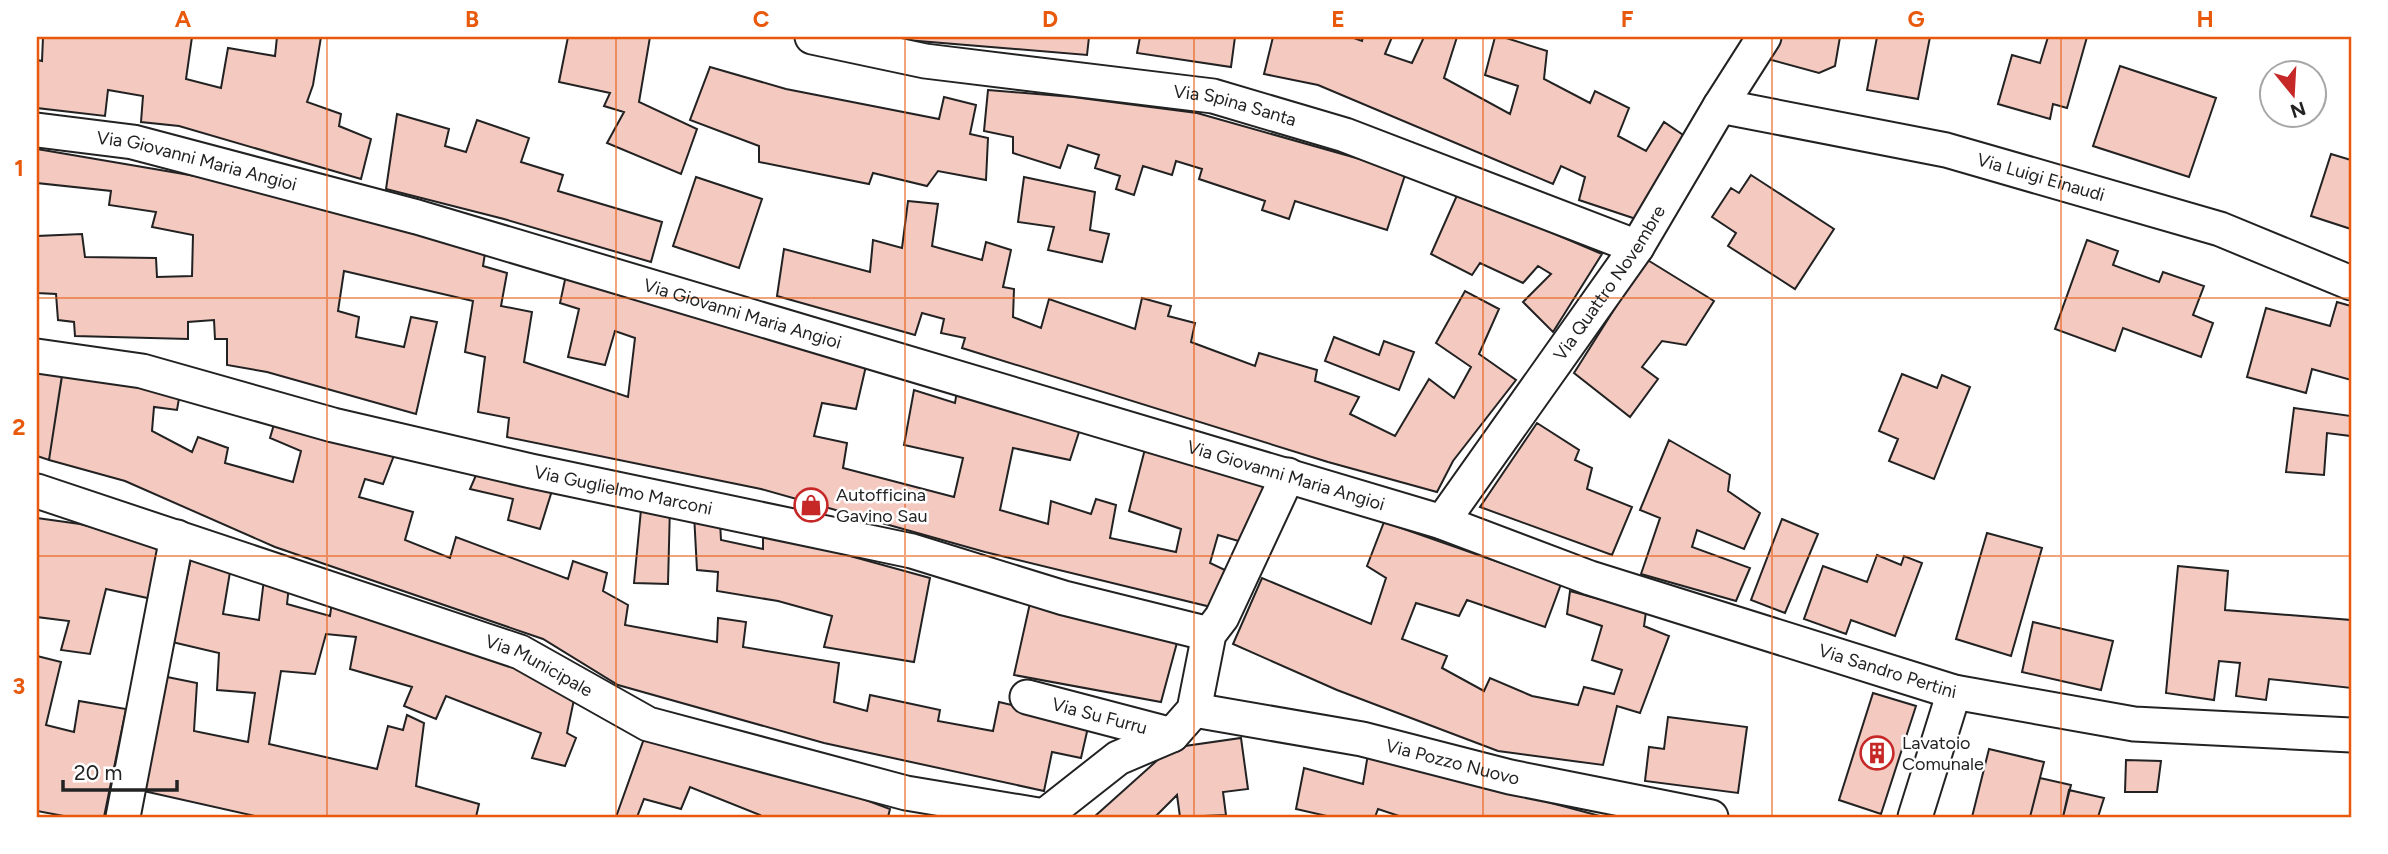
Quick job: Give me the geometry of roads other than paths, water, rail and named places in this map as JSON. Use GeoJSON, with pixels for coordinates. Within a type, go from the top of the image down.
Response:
{"type":"FeatureCollection","features":[{"type":"Feature","properties":{"kind":"street","name":"Via Spina Santa"},"geometry":{"type":"LineString","coordinates":[[812,37],[925,61],[1213,96],[1345,135],[1637,247]]}},
{"type":"Feature","properties":{"kind":"street","name":"Via Quattro Novembre"},"geometry":{"type":"LineString","coordinates":[[1442,522],[1637,247],[1720,106],[1765,37]]}},
{"type":"Feature","properties":{"kind":"street","name":"Via Luigi Einaudi"},"geometry":{"type":"LineString","coordinates":[[1720,106],[1946,150],[2220,229],[2351,283]]}},
{"type":"Feature","properties":{"kind":"street","name":"Via Giovanni Maria Angioi"},"geometry":{"type":"LineString","coordinates":[[37,130],[133,142],[417,217],[1442,522]]}},
{"type":"Feature","properties":{"kind":"street","name":"Via Guglielmo Marconi"},"geometry":{"type":"LineString","coordinates":[[37,356],[142,371],[332,425],[531,471],[912,551],[1064,598],[1209,634]]}},
{"type":"Feature","properties":{"kind":"street"},"geometry":{"type":"LineString","coordinates":[[1044,817],[1118,758],[1172,735],[1194,710],[1209,634],[1222,617],[1287,475]]}},
{"type":"Feature","properties":{"kind":"street","name":"Via Municipale"},"geometry":{"type":"LineString","coordinates":[[37,491],[520,652],[648,724],[906,793],[1044,817]]}},
{"type":"Feature","properties":{"kind":"street","name":"Via Sandro Pertini"},"geometry":{"type":"LineString","coordinates":[[1442,522],[1590,578],[1954,692],[2134,724],[2351,735]]}},
{"type":"Feature","properties":{"kind":"street"},"geometry":{"type":"LineString","coordinates":[[123,817],[177,537]]}},
{"type":"Feature","properties":{"kind":"street"},"geometry":{"type":"LineString","coordinates":[[1914,817],[1954,692]]}},
{"type":"Feature","properties":{"kind":"street","name":"Via Su Furru"},"geometry":{"type":"LineString","coordinates":[[1027,697],[1172,735]]}},
{"type":"Feature","properties":{"kind":"street","name":"Via Pozzo Nuovo"},"geometry":{"type":"LineString","coordinates":[[1194,710],[1362,739],[1510,777],[1711,817]]}},
{"type":"Feature","properties":{"kind":"place","name":"Autofficina Gavino Sau"},"geometry":{"type":"Point","coordinates":[811,505]}},
{"type":"Feature","properties":{"kind":"place","name":"Lavatoio Comunale"},"geometry":{"type":"Point","coordinates":[1877,753]}}]}
